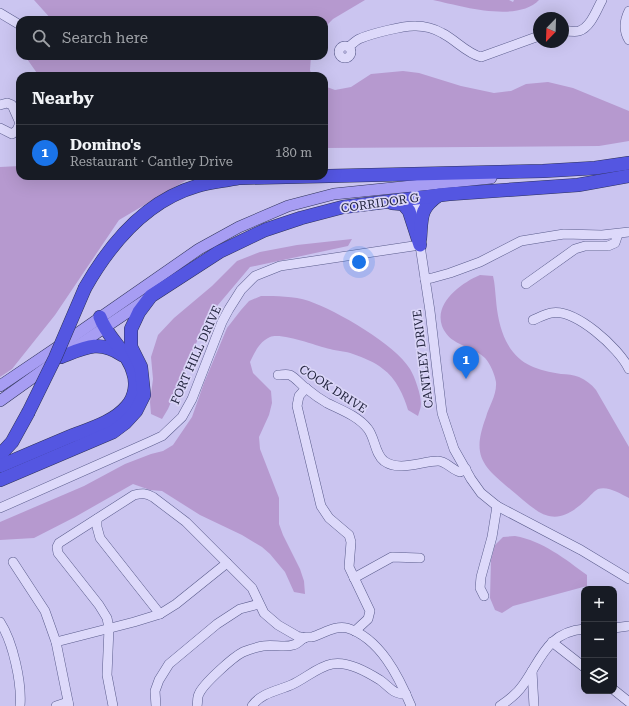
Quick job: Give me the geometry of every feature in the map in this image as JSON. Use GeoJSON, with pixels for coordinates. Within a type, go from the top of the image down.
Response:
{"type":"FeatureCollection","features":[{"type":"Feature","properties":{"kind":"highway"},"geometry":{"type":"LineString","coordinates":[[328,176],[543,172],[595,168],[629,163]]}},
{"type":"Feature","properties":{"kind":"highway","name":"CORRIDOR G"},"geometry":{"type":"LineString","coordinates":[[151,296],[219,252],[265,230],[301,218],[343,207],[380,203],[414,192],[439,195],[578,185],[629,176]]}},
{"type":"Feature","properties":{"kind":"highway"},"geometry":{"type":"LineString","coordinates":[[0,455],[12,442],[28,413],[55,358],[85,288],[98,265],[114,244],[126,230],[146,213],[169,197],[196,186],[228,180]]}},
{"type":"Feature","properties":{"kind":"highway"},"geometry":{"type":"LineString","coordinates":[[420,245],[423,214],[426,205],[439,195]]}},
{"type":"Feature","properties":{"kind":"highway"},"geometry":{"type":"LineString","coordinates":[[380,203],[397,203],[406,206],[420,245]]}},
{"type":"Feature","properties":{"kind":"highway"},"geometry":{"type":"LineString","coordinates":[[0,480],[113,432],[136,412],[144,395],[141,367],[131,347],[131,329],[139,312],[151,296]]}},
{"type":"Feature","properties":{"kind":"highway"},"geometry":{"type":"LineString","coordinates":[[0,466],[99,425],[117,416],[132,399],[135,379],[133,370],[104,323]]}},
{"type":"Feature","properties":{"kind":"highway"},"geometry":{"type":"LineString","coordinates":[[104,323],[132,358],[138,368],[143,384]]}},
{"type":"Feature","properties":{"kind":"highway"},"geometry":{"type":"LineString","coordinates":[[61,357],[85,347],[98,346],[111,348],[125,358]]}},
{"type":"Feature","properties":{"kind":"main road"},"geometry":{"type":"LineString","coordinates":[[0,401],[61,357],[199,249],[239,227],[288,206],[334,194],[414,192],[543,172]]}},
{"type":"Feature","properties":{"kind":"main road"},"geometry":{"type":"LineString","coordinates":[[0,386],[151,296]]}},
{"type":"Feature","properties":{"kind":"street"},"geometry":{"type":"LineString","coordinates":[[569,30],[579,31],[584,28],[590,21],[602,0]]}},
{"type":"Feature","properties":{"kind":"street"},"geometry":{"type":"LineString","coordinates":[[629,12],[624,26],[626,36],[629,40]]}},
{"type":"Feature","properties":{"kind":"street"},"geometry":{"type":"LineString","coordinates":[[0,13],[16,23]]}},
{"type":"Feature","properties":{"kind":"street"},"geometry":{"type":"LineString","coordinates":[[349,47],[357,40],[374,34],[414,25],[429,27],[443,33],[474,55],[481,57],[533,38]]}},
{"type":"Feature","properties":{"kind":"street"},"geometry":{"type":"LineString","coordinates":[[0,105],[7,103],[12,105],[16,114]]}},
{"type":"Feature","properties":{"kind":"street"},"geometry":{"type":"LineString","coordinates":[[0,128],[12,134],[16,131]]}},
{"type":"Feature","properties":{"kind":"street","name":"CANTLEY DRIVE"},"geometry":{"type":"LineString","coordinates":[[414,192],[442,413],[454,449],[471,479],[482,493],[497,506],[581,550],[629,579]]}},
{"type":"Feature","properties":{"kind":"street"},"geometry":{"type":"LineString","coordinates":[[425,279],[450,274],[480,262],[521,241],[564,234],[618,234],[629,232]]}},
{"type":"Feature","properties":{"kind":"street"},"geometry":{"type":"LineString","coordinates":[[526,284],[575,249],[585,246],[608,246],[615,243],[618,234]]}},
{"type":"Feature","properties":{"kind":"street","name":"FORT HILL DRIVE"},"geometry":{"type":"LineString","coordinates":[[0,508],[162,436],[173,426],[182,417],[192,399],[222,322],[229,309],[241,290],[255,276],[280,266],[420,245]]}},
{"type":"Feature","properties":{"kind":"street"},"geometry":{"type":"LineString","coordinates":[[533,320],[551,313],[563,313],[576,318],[594,330],[626,362],[629,369]]}},
{"type":"Feature","properties":{"kind":"street","name":"COOK DRIVE"},"geometry":{"type":"LineString","coordinates":[[278,375],[291,375],[326,402],[358,419],[368,428],[374,438],[378,452],[384,461],[392,465],[401,466],[430,461],[441,461],[460,472],[466,469]]}},
{"type":"Feature","properties":{"kind":"street"},"geometry":{"type":"LineString","coordinates":[[306,388],[299,396],[297,406],[321,506],[329,518],[349,535],[351,542],[349,567],[370,611],[368,619],[355,631]]}},
{"type":"Feature","properties":{"kind":"street"},"geometry":{"type":"LineString","coordinates":[[113,706],[107,675],[109,628],[107,618],[99,605],[58,553],[57,547],[59,543],[134,495],[141,493],[147,494],[186,522],[252,588],[264,613],[278,625],[297,636],[305,638],[336,629],[345,628],[355,631],[377,649],[387,661],[397,675],[410,706]]}},
{"type":"Feature","properties":{"kind":"street"},"geometry":{"type":"LineString","coordinates":[[484,596],[480,588],[481,577],[492,537],[497,506]]}},
{"type":"Feature","properties":{"kind":"street"},"geometry":{"type":"LineString","coordinates":[[97,519],[97,527],[100,538],[160,614]]}},
{"type":"Feature","properties":{"kind":"street"},"geometry":{"type":"LineString","coordinates":[[354,578],[392,557],[420,558]]}},
{"type":"Feature","properties":{"kind":"street"},"geometry":{"type":"LineString","coordinates":[[13,562],[45,611],[56,642],[69,704],[56,706]]}},
{"type":"Feature","properties":{"kind":"street"},"geometry":{"type":"LineString","coordinates":[[56,642],[160,614],[176,604],[227,564]]}},
{"type":"Feature","properties":{"kind":"street"},"geometry":{"type":"LineString","coordinates":[[156,706],[156,691],[159,680],[169,664],[217,624],[240,609],[259,604]]}},
{"type":"Feature","properties":{"kind":"street"},"geometry":{"type":"LineString","coordinates":[[0,622],[9,642],[20,682],[20,706]]}},
{"type":"Feature","properties":{"kind":"street"},"geometry":{"type":"LineString","coordinates":[[617,628],[629,626]]}},
{"type":"Feature","properties":{"kind":"street"},"geometry":{"type":"LineString","coordinates":[[500,706],[512,698],[523,685],[543,651],[552,642],[566,633],[581,629]]}},
{"type":"Feature","properties":{"kind":"street"},"geometry":{"type":"LineString","coordinates":[[197,706],[199,694],[212,677],[242,653],[262,646],[293,646],[305,638]]}},
{"type":"Feature","properties":{"kind":"street"},"geometry":{"type":"LineString","coordinates":[[552,642],[581,665]]}},
{"type":"Feature","properties":{"kind":"street"},"geometry":{"type":"LineString","coordinates":[[252,706],[259,697],[297,683],[317,670],[332,664],[346,664],[362,670],[381,681],[394,692],[406,694]]}},
{"type":"Feature","properties":{"kind":"street"},"geometry":{"type":"LineString","coordinates":[[532,671],[534,706]]}},
{"type":"Feature","properties":{"kind":"street"},"geometry":{"type":"LineString","coordinates":[[617,692],[629,702]]}},
{"type":"Feature","properties":{"kind":"shaded area"},"geometry":{"type":"Polygon","coordinates":[[[34,0],[365,0],[333,19],[328,24],[328,16],[48,16],[34,0]]]}},
{"type":"Feature","properties":{"kind":"shaded area"},"geometry":{"type":"Polygon","coordinates":[[[433,0],[509,0],[513,2],[514,0],[539,0],[529,7],[517,11],[503,12],[473,9],[433,0]]]}},
{"type":"Feature","properties":{"kind":"shaded area"},"geometry":{"type":"Polygon","coordinates":[[[28,60],[311,60],[311,72],[36,72],[28,60]]]}},
{"type":"Feature","properties":{"kind":"shaded area"},"geometry":{"type":"Polygon","coordinates":[[[403,71],[419,73],[461,86],[494,93],[511,91],[526,84],[548,82],[573,88],[629,111],[629,141],[599,146],[328,148],[328,87],[335,90],[351,87],[371,74],[403,71]]]}},
{"type":"Feature","properties":{"kind":"shaded area"},"geometry":{"type":"Polygon","coordinates":[[[16,166],[16,180],[187,180],[119,220],[55,315],[12,369],[0,377],[0,167],[16,166]]]}},
{"type":"Feature","properties":{"kind":"shaded area"},"geometry":{"type":"Polygon","coordinates":[[[352,239],[348,246],[250,267],[207,318],[168,409],[162,419],[151,414],[150,402],[153,379],[151,357],[158,335],[174,318],[212,286],[237,261],[260,252],[297,245],[352,239]]]}},
{"type":"Feature","properties":{"kind":"shaded area"},"geometry":{"type":"Polygon","coordinates":[[[480,275],[493,276],[500,326],[506,341],[516,356],[529,365],[544,371],[584,379],[596,390],[629,447],[629,498],[610,489],[602,488],[594,492],[569,513],[557,517],[550,516],[543,514],[529,505],[500,481],[486,466],[480,450],[480,441],[487,413],[496,387],[495,376],[487,360],[478,352],[451,339],[448,336],[442,326],[441,318],[442,309],[445,302],[451,295],[465,283],[480,275]]]}},
{"type":"Feature","properties":{"kind":"shaded area"},"geometry":{"type":"Polygon","coordinates":[[[261,296],[279,296],[303,299],[334,312],[364,329],[392,349],[403,359],[414,377],[421,400],[421,407],[418,416],[408,410],[399,388],[388,373],[373,362],[350,353],[282,336],[270,337],[260,344],[250,362],[253,373],[271,391],[272,403],[269,415],[259,437],[260,449],[279,498],[279,524],[300,569],[304,581],[305,594],[294,592],[285,572],[262,547],[242,535],[200,515],[162,491],[150,490],[133,484],[34,538],[0,540],[0,522],[84,486],[125,464],[163,451],[173,445],[192,417],[204,383],[227,328],[249,301],[261,296]]]}},
{"type":"Feature","properties":{"kind":"shaded area"},"geometry":{"type":"Polygon","coordinates":[[[515,536],[525,538],[544,546],[587,575],[587,586],[581,586],[581,588],[513,606],[502,613],[495,610],[490,598],[491,560],[495,545],[503,537],[515,536]]]}},
{"type":"Feature","properties":{"kind":"place","name":"Domino's"},"geometry":{"type":"Point","coordinates":[466,379]}}]}
